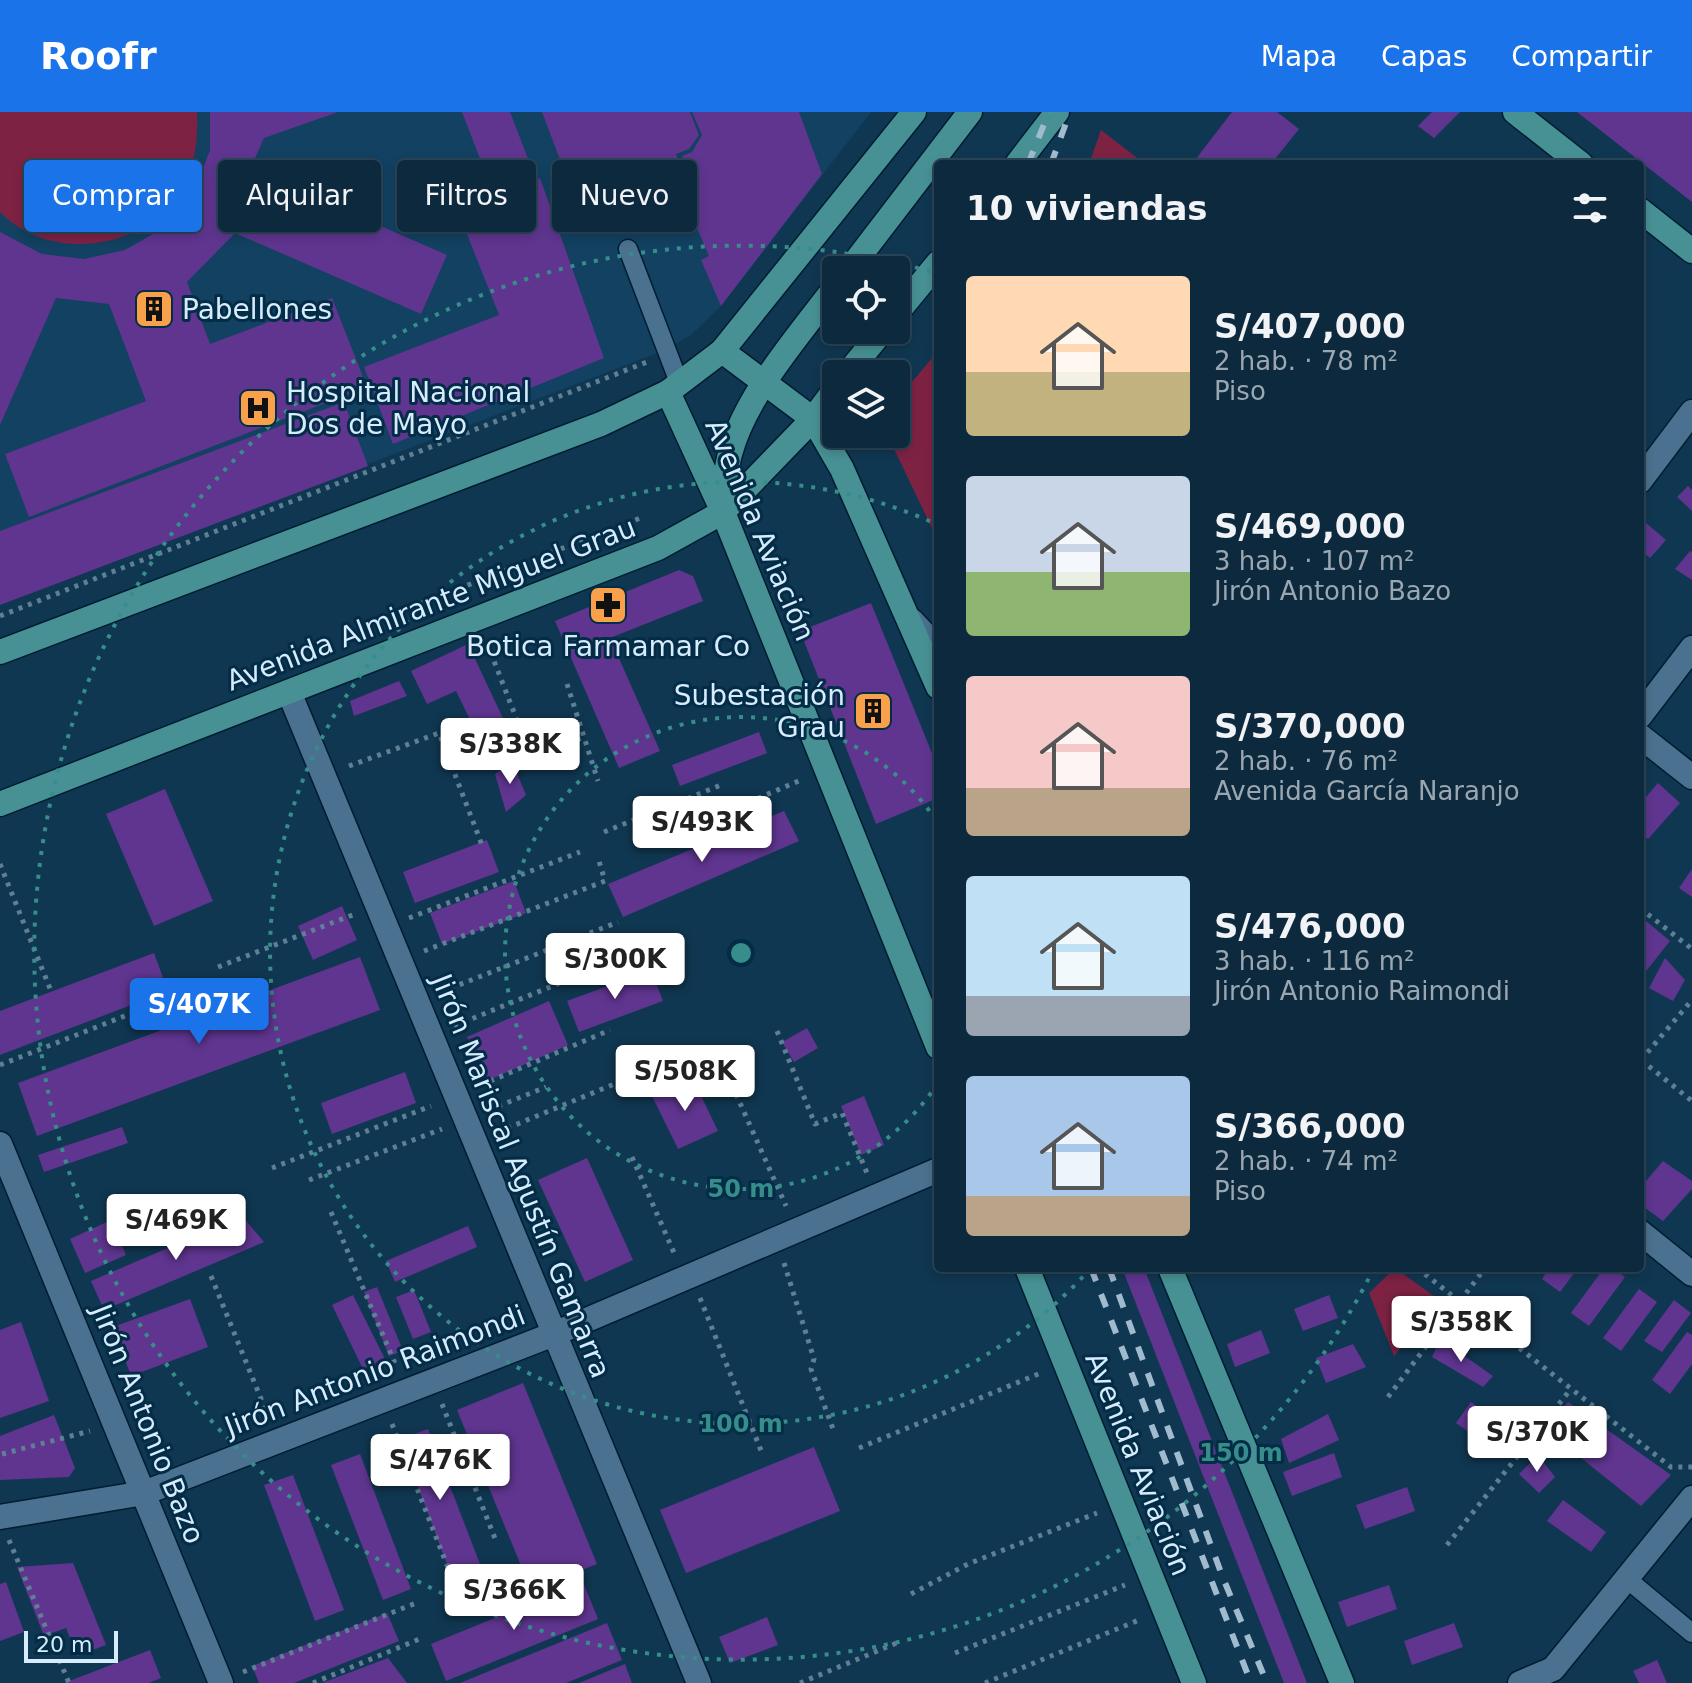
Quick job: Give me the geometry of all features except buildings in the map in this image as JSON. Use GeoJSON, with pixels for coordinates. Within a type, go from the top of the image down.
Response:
{"type":"FeatureCollection","features":[{"type":"Feature","properties":{"kind":"main road"},"geometry":{"type":"LineString","coordinates":[[0,652],[601,424],[674,388],[722,351],[914,112]]}},
{"type":"Feature","properties":{"kind":"main road"},"geometry":{"type":"LineString","coordinates":[[860,256],[970,112]]}},
{"type":"Feature","properties":{"kind":"main road"},"geometry":{"type":"LineString","coordinates":[[1020,160],[1057,112]]}},
{"type":"Feature","properties":{"kind":"main road"},"geometry":{"type":"LineString","coordinates":[[1515,112],[1576,160]]}},
{"type":"Feature","properties":{"kind":"main road"},"geometry":{"type":"LineString","coordinates":[[1644,213],[1692,251]]}},
{"type":"Feature","properties":{"kind":"main road"},"geometry":{"type":"LineString","coordinates":[[910,297],[934,268]]}},
{"type":"Feature","properties":{"kind":"main road"},"geometry":{"type":"LineString","coordinates":[[723,512],[730,452],[744,418],[822,305]]}},
{"type":"Feature","properties":{"kind":"main road"},"geometry":{"type":"LineString","coordinates":[[858,360],[872,344]]}},
{"type":"Feature","properties":{"kind":"main road"},"geometry":{"type":"LineString","coordinates":[[722,351],[813,419],[842,469],[912,621],[934,677]]}},
{"type":"Feature","properties":{"kind":"main road","name":"Avenida Aviación"},"geometry":{"type":"LineString","coordinates":[[674,388],[934,1037]]}},
{"type":"Feature","properties":{"kind":"main road","name":"Avenida Almirante Miguel Grau"},"geometry":{"type":"LineString","coordinates":[[0,804],[643,554],[723,512],[822,407]]}},
{"type":"Feature","properties":{"kind":"main road","name":"Avenida Aviación"},"geometry":{"type":"LineString","coordinates":[[1029,1272],[1194,1683]]}},
{"type":"Feature","properties":{"kind":"main road"},"geometry":{"type":"LineString","coordinates":[[1172,1272],[1342,1683]]}},
{"type":"Feature","properties":{"kind":"street"},"geometry":{"type":"LineString","coordinates":[[1644,476],[1692,412]]}},
{"type":"Feature","properties":{"kind":"street"},"geometry":{"type":"LineString","coordinates":[[912,621],[934,645]]}},
{"type":"Feature","properties":{"kind":"street"},"geometry":{"type":"LineString","coordinates":[[1644,711],[1692,648]]}},
{"type":"Feature","properties":{"kind":"street","name":"Jirón Mariscal Agustín Gamarra"},"geometry":{"type":"LineString","coordinates":[[289,692],[699,1683]]}},
{"type":"Feature","properties":{"kind":"street"},"geometry":{"type":"LineString","coordinates":[[1644,739],[1692,777]]}},
{"type":"Feature","properties":{"kind":"street","name":"Jirón Antonio Bazo"},"geometry":{"type":"LineString","coordinates":[[0,1144],[221,1682]]}},
{"type":"Feature","properties":{"kind":"street","name":"Jirón Antonio Raimondi"},"geometry":{"type":"LineString","coordinates":[[3,1524],[144,1493],[554,1334],[934,1172]]}},
{"type":"Feature","properties":{"kind":"street"},"geometry":{"type":"LineString","coordinates":[[1644,1235],[1692,1274]]}},
{"type":"Feature","properties":{"kind":"street"},"geometry":{"type":"LineString","coordinates":[[1520,1683],[1553,1669],[1692,1498]]}},
{"type":"Feature","properties":{"kind":"lane"},"geometry":{"type":"LineString","coordinates":[[628,249],[667,354],[674,388]]}},
{"type":"Feature","properties":{"kind":"lane"},"geometry":{"type":"LineString","coordinates":[[1627,1579],[1692,1633]]}},
{"type":"Feature","properties":{"kind":"path"},"geometry":{"type":"LineString","coordinates":[[0,616],[667,354]]}},
{"type":"Feature","properties":{"kind":"path"},"geometry":{"type":"LineString","coordinates":[[365,625],[643,517]]}},
{"type":"Feature","properties":{"kind":"path"},"geometry":{"type":"LineString","coordinates":[[478,619],[531,756],[585,737]]}},
{"type":"Feature","properties":{"kind":"path"},"geometry":{"type":"LineString","coordinates":[[567,684],[598,781]]}},
{"type":"Feature","properties":{"kind":"path"},"geometry":{"type":"LineString","coordinates":[[324,776],[439,733],[482,845]]}},
{"type":"Feature","properties":{"kind":"path"},"geometry":{"type":"LineString","coordinates":[[644,816],[655,842],[826,769]]}},
{"type":"Feature","properties":{"kind":"path"},"geometry":{"type":"LineString","coordinates":[[604,832],[721,785]]}},
{"type":"Feature","properties":{"kind":"path"},"geometry":{"type":"LineString","coordinates":[[218,967],[580,852]]}},
{"type":"Feature","properties":{"kind":"path"},"geometry":{"type":"LineString","coordinates":[[400,960],[605,881],[599,861]]}},
{"type":"Feature","properties":{"kind":"path"},"geometry":{"type":"LineString","coordinates":[[0,864],[51,991]]}},
{"type":"Feature","properties":{"kind":"path"},"geometry":{"type":"LineString","coordinates":[[1644,911],[1692,949]]}},
{"type":"Feature","properties":{"kind":"path"},"geometry":{"type":"LineString","coordinates":[[417,1001],[618,922]]}},
{"type":"Feature","properties":{"kind":"path"},"geometry":{"type":"LineString","coordinates":[[431,1036],[609,963]]}},
{"type":"Feature","properties":{"kind":"path"},"geometry":{"type":"LineString","coordinates":[[0,1065],[168,999],[178,1024]]}},
{"type":"Feature","properties":{"kind":"path"},"geometry":{"type":"LineString","coordinates":[[1644,1055],[1692,1000]]}},
{"type":"Feature","properties":{"kind":"path"},"geometry":{"type":"LineString","coordinates":[[272,1168],[456,1096],[610,1030]]}},
{"type":"Feature","properties":{"kind":"path"},"geometry":{"type":"LineString","coordinates":[[777,1031],[815,1124],[842,1113],[877,1196]]}},
{"type":"Feature","properties":{"kind":"path"},"geometry":{"type":"LineString","coordinates":[[309,1180],[470,1131],[675,1059]]}},
{"type":"Feature","properties":{"kind":"path"},"geometry":{"type":"LineString","coordinates":[[1644,1063],[1692,1101]]}},
{"type":"Feature","properties":{"kind":"path"},"geometry":{"type":"LineString","coordinates":[[470,1131],[546,1087]]}},
{"type":"Feature","properties":{"kind":"path"},"geometry":{"type":"LineString","coordinates":[[736,1094],[787,1235],[814,1359],[811,1369],[833,1429]]}},
{"type":"Feature","properties":{"kind":"path"},"geometry":{"type":"LineString","coordinates":[[632,1157],[688,1277],[762,1453]]}},
{"type":"Feature","properties":{"kind":"path"},"geometry":{"type":"LineString","coordinates":[[331,1212],[407,1391]]}},
{"type":"Feature","properties":{"kind":"path"},"geometry":{"type":"LineString","coordinates":[[1422,1272],[1671,1467],[1692,1467]]}},
{"type":"Feature","properties":{"kind":"path"},"geometry":{"type":"LineString","coordinates":[[1388,1397],[1482,1272]]}},
{"type":"Feature","properties":{"kind":"path"},"geometry":{"type":"LineString","coordinates":[[211,1276],[278,1440]]}},
{"type":"Feature","properties":{"kind":"path"},"geometry":{"type":"LineString","coordinates":[[859,1448],[1065,1363]]}},
{"type":"Feature","properties":{"kind":"path"},"geometry":{"type":"LineString","coordinates":[[432,1381],[496,1541]]}},
{"type":"Feature","properties":{"kind":"path"},"geometry":{"type":"LineString","coordinates":[[1447,1545],[1570,1390]]}},
{"type":"Feature","properties":{"kind":"path"},"geometry":{"type":"LineString","coordinates":[[383,1400],[450,1573]]}},
{"type":"Feature","properties":{"kind":"path"},"geometry":{"type":"LineString","coordinates":[[2,1454],[115,1425]]}},
{"type":"Feature","properties":{"kind":"path"},"geometry":{"type":"LineString","coordinates":[[911,1594],[968,1564],[1121,1503]]}},
{"type":"Feature","properties":{"kind":"path"},"geometry":{"type":"LineString","coordinates":[[3,1524],[69,1683]]}},
{"type":"Feature","properties":{"kind":"path"},"geometry":{"type":"LineString","coordinates":[[955,1653],[1151,1575]]}},
{"type":"Feature","properties":{"kind":"path"},"geometry":{"type":"LineString","coordinates":[[221,1682],[416,1603]]}},
{"type":"Feature","properties":{"kind":"path"},"geometry":{"type":"LineString","coordinates":[[985,1683],[1164,1609]]}},
{"type":"Feature","properties":{"kind":"path"},"geometry":{"type":"LineString","coordinates":[[313,1683],[422,1638]]}},
{"type":"Feature","properties":{"kind":"path"},"geometry":{"type":"LineString","coordinates":[[800,1683],[899,1642]]}},
{"type":"Feature","properties":{"kind":"shaded area","name":"Hospital Nacional Dos de Mayo"},"geometry":{"type":"Polygon","coordinates":[[[0,112],[871,112],[721,306],[691,335],[665,350],[0,605],[0,112]]]}},
{"type":"Feature","properties":{"kind":"shaded area"},"geometry":{"type":"Polygon","coordinates":[[[0,112],[197,112],[193,160],[24,160],[24,230],[0,212],[0,112]]]}},
{"type":"Feature","properties":{"kind":"shaded area"},"geometry":{"type":"Polygon","coordinates":[[[1101,130],[1140,160],[1090,160],[1101,130]]]}},
{"type":"Feature","properties":{"kind":"shaded area"},"geometry":{"type":"Polygon","coordinates":[[[28,232],[133,232],[99,243],[72,244],[28,232]]]}},
{"type":"Feature","properties":{"kind":"shaded area"},"geometry":{"type":"Polygon","coordinates":[[[934,356],[934,533],[894,448],[910,448],[910,384],[934,356]]]}},
{"type":"Feature","properties":{"kind":"shaded area"},"geometry":{"type":"Polygon","coordinates":[[[1391,1272],[1401,1272],[1441,1301],[1394,1356],[1369,1293],[1391,1272]]]}},
{"type":"Feature","properties":{"kind":"railway"},"geometry":{"type":"LineString","coordinates":[[1030,160],[1049,112]]}},
{"type":"Feature","properties":{"kind":"railway"},"geometry":{"type":"LineString","coordinates":[[1052,160],[1070,112]]}},
{"type":"Feature","properties":{"kind":"railway"},"geometry":{"type":"LineString","coordinates":[[1093,1272],[1251,1683]]}},
{"type":"Feature","properties":{"kind":"railway"},"geometry":{"type":"LineString","coordinates":[[1110,1272],[1223,1578],[1267,1683]]}},
{"type":"Feature","properties":{"kind":"place","name":"Pabellones"},"geometry":{"type":"Point","coordinates":[154,309]}},
{"type":"Feature","properties":{"kind":"place","name":"Hospital Nacional Dos de Mayo"},"geometry":{"type":"Point","coordinates":[258,408]}},
{"type":"Feature","properties":{"kind":"place","name":"Botica Farmamar Co"},"geometry":{"type":"Point","coordinates":[608,605]}},
{"type":"Feature","properties":{"kind":"place","name":"Subestación Grau"},"geometry":{"type":"Point","coordinates":[873,711]}}]}
